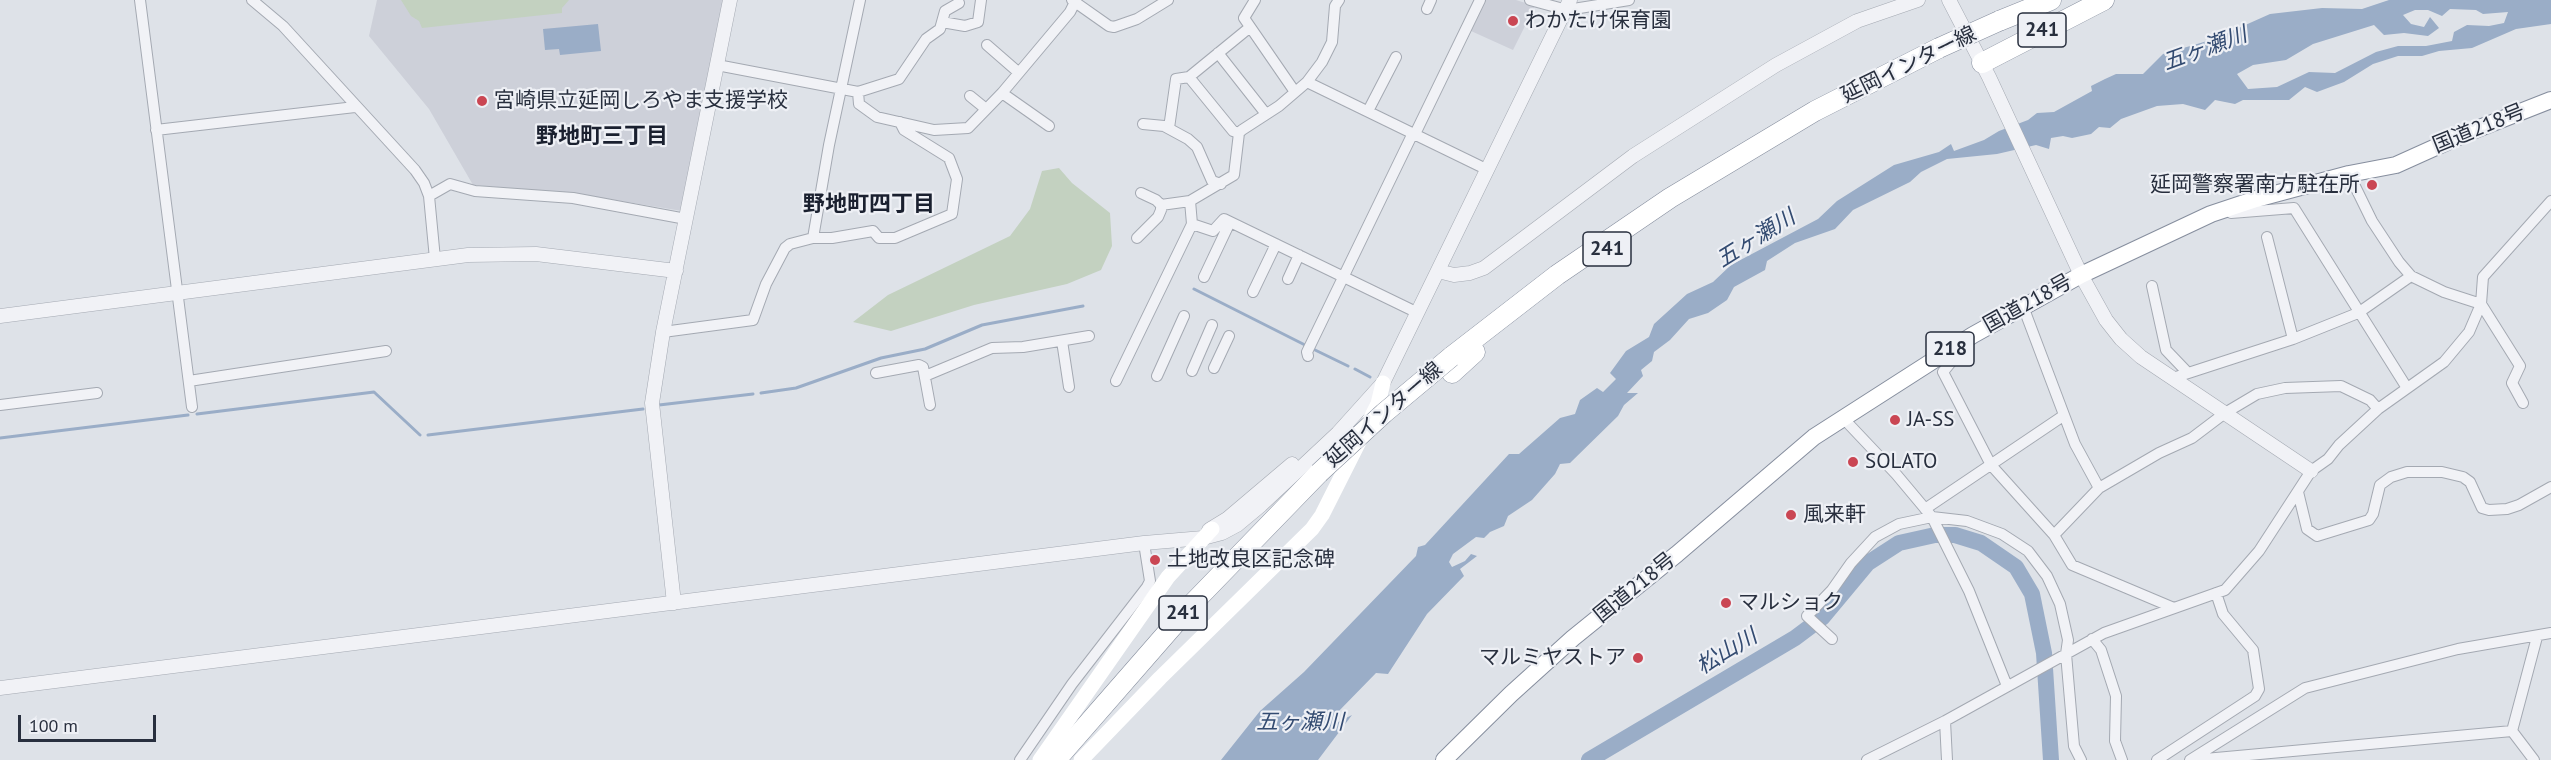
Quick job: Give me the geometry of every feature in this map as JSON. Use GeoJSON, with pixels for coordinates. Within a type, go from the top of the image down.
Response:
{"type":"FeatureCollection","features":[{"type":"Feature","properties":{"kind":"highway","name":"延岡インター線"},"geometry":{"type":"LineString","coordinates":[[1072,760],[1189,625],[1384,413],[1451,365],[1506,313],[1670,198],[1856,89],[1939,48],[2050,0]]}},
{"type":"Feature","properties":{"kind":"highway","name":"241"},"geometry":{"type":"LineString","coordinates":[[1985,70],[2104,0]]}},
{"type":"Feature","properties":{"kind":"highway","name":"国道218号"},"geometry":{"type":"LineString","coordinates":[[1444,760],[1511,694],[1573,638],[1677,554],[1814,437],[1973,335],[2021,307],[2078,267],[2211,214],[2256,199],[2349,174],[2396,165],[2467,133],[2551,100]]}},
{"type":"Feature","properties":{"kind":"highway","name":"延岡インター線"},"geometry":{"type":"LineString","coordinates":[[1056,760],[1177,620],[1246,545],[1321,481]]}},
{"type":"Feature","properties":{"kind":"main road","name":"241"},"geometry":{"type":"LineString","coordinates":[[1081,760],[1160,678],[1312,529],[1322,515],[1373,414],[1383,383]]}},
{"type":"Feature","properties":{"kind":"main road","name":"241"},"geometry":{"type":"LineString","coordinates":[[1040,760],[1168,577],[1208,533]]}},
{"type":"Feature","properties":{"kind":"street"},"geometry":{"type":"LineString","coordinates":[[140,0],[192,407]]}},
{"type":"Feature","properties":{"kind":"street"},"geometry":{"type":"LineString","coordinates":[[252,0],[283,26],[415,170],[429,196],[435,259]]}},
{"type":"Feature","properties":{"kind":"street"},"geometry":{"type":"LineString","coordinates":[[674,603],[652,408],[663,332],[730,0]]}},
{"type":"Feature","properties":{"kind":"street"},"geometry":{"type":"LineString","coordinates":[[813,238],[829,145],[860,0]]}},
{"type":"Feature","properties":{"kind":"street"},"geometry":{"type":"LineString","coordinates":[[942,22],[965,26],[978,22],[981,0]]}},
{"type":"Feature","properties":{"kind":"street"},"geometry":{"type":"LineString","coordinates":[[858,93],[859,105],[878,117],[934,130],[969,128],[1002,93],[1070,12],[1074,0],[1108,26],[1114,27],[1137,19],[1168,0]]}},
{"type":"Feature","properties":{"kind":"street"},"geometry":{"type":"LineString","coordinates":[[1255,0],[1244,14],[1249,28],[1295,92]]}},
{"type":"Feature","properties":{"kind":"street"},"geometry":{"type":"LineString","coordinates":[[1141,194],[1161,205],[1190,201],[1234,175],[1239,133],[1307,82],[1322,62],[1332,42],[1335,6],[1339,0]]}},
{"type":"Feature","properties":{"kind":"street"},"geometry":{"type":"LineString","coordinates":[[1308,356],[1307,352],[1480,0]]}},
{"type":"Feature","properties":{"kind":"street"},"geometry":{"type":"LineString","coordinates":[[1530,0],[1568,5],[1629,0]]}},
{"type":"Feature","properties":{"kind":"street"},"geometry":{"type":"LineString","coordinates":[[1438,271],[1454,275],[1484,268],[1625,162],[1776,66],[1857,21],[1918,0]]}},
{"type":"Feature","properties":{"kind":"street"},"geometry":{"type":"LineString","coordinates":[[1949,0],[2106,320],[2121,339],[2141,357],[2312,471]]}},
{"type":"Feature","properties":{"kind":"street"},"geometry":{"type":"LineString","coordinates":[[717,65],[858,93],[899,79],[926,39],[940,29],[945,11],[959,3]]}},
{"type":"Feature","properties":{"kind":"street"},"geometry":{"type":"LineString","coordinates":[[0,688],[1222,533],[1238,525],[1261,505],[1338,433],[1383,383],[1568,5]]}},
{"type":"Feature","properties":{"kind":"street"},"geometry":{"type":"LineString","coordinates":[[1169,128],[1176,79],[1189,77],[1249,28]]}},
{"type":"Feature","properties":{"kind":"street"},"geometry":{"type":"LineString","coordinates":[[987,45],[1018,72]]}},
{"type":"Feature","properties":{"kind":"street"},"geometry":{"type":"LineString","coordinates":[[1218,53],[1266,114]]}},
{"type":"Feature","properties":{"kind":"street"},"geometry":{"type":"LineString","coordinates":[[1368,111],[1396,57]]}},
{"type":"Feature","properties":{"kind":"street"},"geometry":{"type":"LineString","coordinates":[[1189,77],[1233,131],[1239,133]]}},
{"type":"Feature","properties":{"kind":"street"},"geometry":{"type":"LineString","coordinates":[[1307,82],[1488,170]]}},
{"type":"Feature","properties":{"kind":"street"},"geometry":{"type":"LineString","coordinates":[[1002,93],[1049,126]]}},
{"type":"Feature","properties":{"kind":"street"},"geometry":{"type":"LineString","coordinates":[[970,96],[986,109]]}},
{"type":"Feature","properties":{"kind":"street"},"geometry":{"type":"LineString","coordinates":[[156,130],[355,107]]}},
{"type":"Feature","properties":{"kind":"street"},"geometry":{"type":"LineString","coordinates":[[663,332],[753,320],[766,284],[785,248],[790,244],[813,238],[832,238],[873,231],[879,238],[895,238],[952,214],[957,179],[949,158],[904,130],[900,122]]}},
{"type":"Feature","properties":{"kind":"street"},"geometry":{"type":"LineString","coordinates":[[1143,124],[1169,128],[1197,147],[1212,181],[1221,184]]}},
{"type":"Feature","properties":{"kind":"street"},"geometry":{"type":"LineString","coordinates":[[2349,174],[2372,221],[2411,276],[2444,292],[2481,304],[2520,366],[2511,383],[2523,403]]}},
{"type":"Feature","properties":{"kind":"street"},"geometry":{"type":"LineString","coordinates":[[429,196],[450,184],[463,189],[494,193],[573,198],[686,219]]}},
{"type":"Feature","properties":{"kind":"street"},"geometry":{"type":"LineString","coordinates":[[1116,381],[1192,224],[1190,201]]}},
{"type":"Feature","properties":{"kind":"street"},"geometry":{"type":"LineString","coordinates":[[1867,760],[1945,721],[2092,639],[2134,621],[2224,590],[2259,551],[2312,471],[2328,459],[2339,445],[2378,409],[2444,362],[2469,332],[2481,304],[2483,277],[2551,201]]}},
{"type":"Feature","properties":{"kind":"street"},"geometry":{"type":"LineString","coordinates":[[1137,238],[1158,217],[1161,205]]}},
{"type":"Feature","properties":{"kind":"street"},"geometry":{"type":"LineString","coordinates":[[2211,214],[2294,208],[2407,388]]}},
{"type":"Feature","properties":{"kind":"street"},"geometry":{"type":"LineString","coordinates":[[1192,224],[1213,231],[1224,219],[1418,313]]}},
{"type":"Feature","properties":{"kind":"street"},"geometry":{"type":"LineString","coordinates":[[1204,277],[1230,222]]}},
{"type":"Feature","properties":{"kind":"street"},"geometry":{"type":"LineString","coordinates":[[2267,237],[2293,339]]}},
{"type":"Feature","properties":{"kind":"street"},"geometry":{"type":"LineString","coordinates":[[1254,292],[1276,244]]}},
{"type":"Feature","properties":{"kind":"street"},"geometry":{"type":"LineString","coordinates":[[0,316],[435,259],[514,253],[676,271]]}},
{"type":"Feature","properties":{"kind":"street"},"geometry":{"type":"LineString","coordinates":[[1288,279],[1299,255]]}},
{"type":"Feature","properties":{"kind":"street"},"geometry":{"type":"LineString","coordinates":[[2173,378],[2293,339],[2358,313],[2411,276]]}},
{"type":"Feature","properties":{"kind":"street"},"geometry":{"type":"LineString","coordinates":[[2152,286],[2166,350],[2188,373]]}},
{"type":"Feature","properties":{"kind":"street"},"geometry":{"type":"LineString","coordinates":[[2021,307],[2024,309],[2075,444],[2099,488]]}},
{"type":"Feature","properties":{"kind":"street"},"geometry":{"type":"LineString","coordinates":[[1157,376],[1184,316]]}},
{"type":"Feature","properties":{"kind":"street"},"geometry":{"type":"LineString","coordinates":[[1192,371],[1212,325]]}},
{"type":"Feature","properties":{"kind":"street"},"geometry":{"type":"LineString","coordinates":[[1973,335],[1943,372],[1991,465],[2054,535],[2072,565],[2174,608]]}},
{"type":"Feature","properties":{"kind":"street"},"geometry":{"type":"LineString","coordinates":[[925,376],[992,348],[1023,347],[1089,336]]}},
{"type":"Feature","properties":{"kind":"street"},"geometry":{"type":"LineString","coordinates":[[1214,368],[1229,336]]}},
{"type":"Feature","properties":{"kind":"street"},"geometry":{"type":"LineString","coordinates":[[1062,341],[1069,387]]}},
{"type":"Feature","properties":{"kind":"street"},"geometry":{"type":"LineString","coordinates":[[189,381],[386,351]]}},
{"type":"Feature","properties":{"kind":"street"},"geometry":{"type":"LineString","coordinates":[[876,373],[919,364],[923,367],[930,405]]}},
{"type":"Feature","properties":{"kind":"street"},"geometry":{"type":"LineString","coordinates":[[2054,535],[2099,488],[2159,453],[2192,438],[2224,413],[2257,394],[2285,388],[2341,386],[2370,400],[2378,409]]}},
{"type":"Feature","properties":{"kind":"street"},"geometry":{"type":"LineString","coordinates":[[0,405],[97,393]]}},
{"type":"Feature","properties":{"kind":"street"},"geometry":{"type":"LineString","coordinates":[[1832,639],[1808,616],[1875,537],[1899,524],[1930,515],[1991,465],[2063,416]]}},
{"type":"Feature","properties":{"kind":"street"},"geometry":{"type":"LineString","coordinates":[[1843,418],[1930,515],[1969,591],[2007,686]]}},
{"type":"Feature","properties":{"kind":"street"},"geometry":{"type":"LineString","coordinates":[[2298,492],[2307,529],[2317,536],[2369,520],[2373,514],[2380,485],[2391,477],[2408,472],[2442,472],[2463,477],[2470,482],[2482,508],[2489,510],[2506,509],[2551,487]]}},
{"type":"Feature","properties":{"kind":"street"},"geometry":{"type":"LineString","coordinates":[[1930,515],[1967,521],[2002,534],[2028,551],[2047,576],[2060,604],[2068,640],[2066,654],[2074,746],[2081,760]]}},
{"type":"Feature","properties":{"kind":"street"},"geometry":{"type":"LineString","coordinates":[[1020,760],[1072,684],[1147,587],[1150,581],[1144,543]]}},
{"type":"Feature","properties":{"kind":"street"},"geometry":{"type":"LineString","coordinates":[[2157,760],[2255,696],[2259,689],[2253,650],[2223,614],[2216,593]]}},
{"type":"Feature","properties":{"kind":"street"},"geometry":{"type":"LineString","coordinates":[[2192,760],[2305,688],[2458,649],[2551,633]]}},
{"type":"Feature","properties":{"kind":"street"},"geometry":{"type":"LineString","coordinates":[[2512,731],[2537,637]]}},
{"type":"Feature","properties":{"kind":"street"},"geometry":{"type":"LineString","coordinates":[[2092,639],[2101,650],[2116,696],[2115,741],[2122,760]]}},
{"type":"Feature","properties":{"kind":"street"},"geometry":{"type":"LineString","coordinates":[[1945,721],[1947,760]]}},
{"type":"Feature","properties":{"kind":"street"},"geometry":{"type":"LineString","coordinates":[[2192,760],[2512,731]]}},
{"type":"Feature","properties":{"kind":"street"},"geometry":{"type":"LineString","coordinates":[[2512,731],[2534,760]]}},
{"type":"Feature","properties":{"kind":"shaded area"},"geometry":{"type":"Polygon","coordinates":[[[377,0],[723,0],[682,211],[572,193],[473,185],[429,109],[369,36],[377,0]]]}},
{"type":"Feature","properties":{"kind":"shaded area"},"geometry":{"type":"Polygon","coordinates":[[[1484,0],[1516,0],[1535,6],[1513,50],[1471,31],[1484,0]]]}},
{"type":"Feature","properties":{"kind":"green space"},"geometry":{"type":"Polygon","coordinates":[[[401,0],[569,0],[562,8],[562,13],[422,28],[419,21],[411,16],[401,0]]]}},
{"type":"Feature","properties":{"kind":"green space"},"geometry":{"type":"Polygon","coordinates":[[[1059,168],[1072,183],[1110,213],[1112,246],[1101,270],[1067,284],[974,305],[891,331],[853,322],[888,295],[1010,236],[1030,209],[1042,171],[1059,168]]]}},
{"type":"Feature","properties":{"kind":"water","name":"五ヶ瀬川"},"geometry":{"type":"Polygon","coordinates":[[[2389,0],[2551,0],[2551,24],[2516,29],[2472,48],[2439,51],[2422,56],[2398,56],[2373,64],[2344,82],[2317,92],[2305,87],[2289,100],[2243,100],[2235,104],[2215,100],[2205,110],[2183,104],[2157,106],[2121,119],[2110,128],[2099,127],[2091,134],[2072,138],[2063,136],[2051,138],[2049,149],[2036,145],[1997,154],[1947,159],[1921,172],[1910,182],[1853,210],[1835,229],[1795,243],[1767,261],[1765,270],[1734,287],[1727,300],[1708,313],[1689,319],[1670,340],[1654,352],[1652,361],[1641,370],[1643,376],[1627,393],[1638,393],[1624,405],[1618,416],[1570,463],[1560,464],[1555,474],[1532,500],[1508,516],[1504,526],[1490,532],[1484,538],[1476,537],[1453,554],[1449,562],[1452,567],[1465,561],[1471,554],[1477,556],[1460,569],[1464,576],[1427,614],[1388,674],[1376,673],[1336,714],[1336,723],[1352,715],[1318,760],[1221,760],[1260,711],[1304,672],[1416,556],[1418,547],[1425,545],[1509,454],[1519,454],[1560,418],[1575,414],[1580,400],[1597,388],[1603,392],[1616,379],[1610,373],[1626,351],[1649,337],[1654,324],[1687,294],[1713,282],[1731,265],[1818,219],[1837,201],[1894,165],[1939,152],[1951,144],[1954,151],[2028,120],[2037,113],[2054,112],[2092,91],[2091,86],[2116,74],[2143,74],[2163,54],[2214,39],[2270,14],[2322,8],[2362,9],[2389,0]],[[2450,9],[2442,16],[2428,10],[2415,10],[2403,15],[2411,24],[2424,27],[2430,17],[2439,28],[2428,36],[2404,33],[2384,35],[2374,25],[2313,44],[2286,60],[2253,65],[2237,74],[2248,89],[2277,87],[2309,72],[2335,73],[2376,52],[2398,46],[2426,46],[2452,41],[2454,32],[2467,25],[2489,26],[2504,23],[2508,12],[2483,14],[2476,10],[2450,9]]]}},
{"type":"Feature","properties":{"kind":"water"},"geometry":{"type":"Polygon","coordinates":[[[598,24],[601,51],[560,55],[559,49],[545,50],[543,29],[598,24]]]}},
{"type":"Feature","properties":{"kind":"waterway"},"geometry":{"type":"LineString","coordinates":[[1194,289],[1307,346]]}},
{"type":"Feature","properties":{"kind":"waterway"},"geometry":{"type":"LineString","coordinates":[[761,393],[796,388],[881,358],[925,349],[982,325],[1083,306]]}},
{"type":"Feature","properties":{"kind":"waterway"},"geometry":{"type":"LineString","coordinates":[[1313,349],[1348,366]]}},
{"type":"Feature","properties":{"kind":"waterway"},"geometry":{"type":"LineString","coordinates":[[1355,369],[1370,377]]}},
{"type":"Feature","properties":{"kind":"waterway"},"geometry":{"type":"LineString","coordinates":[[197,414],[374,392],[420,435]]}},
{"type":"Feature","properties":{"kind":"waterway"},"geometry":{"type":"LineString","coordinates":[[659,405],[753,394]]}},
{"type":"Feature","properties":{"kind":"waterway"},"geometry":{"type":"LineString","coordinates":[[428,435],[643,409]]}},
{"type":"Feature","properties":{"kind":"waterway"},"geometry":{"type":"LineString","coordinates":[[0,438],[188,415]]}},
{"type":"Feature","properties":{"kind":"waterway","name":"松山川"},"geometry":{"type":"LineString","coordinates":[[1589,760],[1795,638],[1823,617],[1868,563],[1899,543],[1935,535],[1955,535],[1981,543],[2016,567],[2032,594],[2044,653],[2051,760]]}},
{"type":"Feature","properties":{"kind":"place","name":"わかたけ保育園"},"geometry":{"type":"Point","coordinates":[1513,21]}},
{"type":"Feature","properties":{"kind":"place","name":"宮崎県立延岡しろやま支援学校"},"geometry":{"type":"Point","coordinates":[482,101]}},
{"type":"Feature","properties":{"kind":"place","name":"延岡警察署南方駐在所"},"geometry":{"type":"Point","coordinates":[2372,185]}},
{"type":"Feature","properties":{"kind":"place","name":"JA-SS"},"geometry":{"type":"Point","coordinates":[1895,420]}},
{"type":"Feature","properties":{"kind":"place","name":"SOLATO"},"geometry":{"type":"Point","coordinates":[1853,462]}},
{"type":"Feature","properties":{"kind":"place","name":"風来軒"},"geometry":{"type":"Point","coordinates":[1791,515]}},
{"type":"Feature","properties":{"kind":"place","name":"土地改良区記念碑"},"geometry":{"type":"Point","coordinates":[1155,560]}},
{"type":"Feature","properties":{"kind":"place","name":"マルショク"},"geometry":{"type":"Point","coordinates":[1726,603]}},
{"type":"Feature","properties":{"kind":"place","name":"マルミヤストア"},"geometry":{"type":"Point","coordinates":[1638,658]}},
{"type":"Feature","properties":{"kind":"district","name":"野地町三丁目"},"geometry":{"type":"Point","coordinates":[602,137]}},
{"type":"Feature","properties":{"kind":"district","name":"野地町四丁目"},"geometry":{"type":"Point","coordinates":[869,205]}}]}
